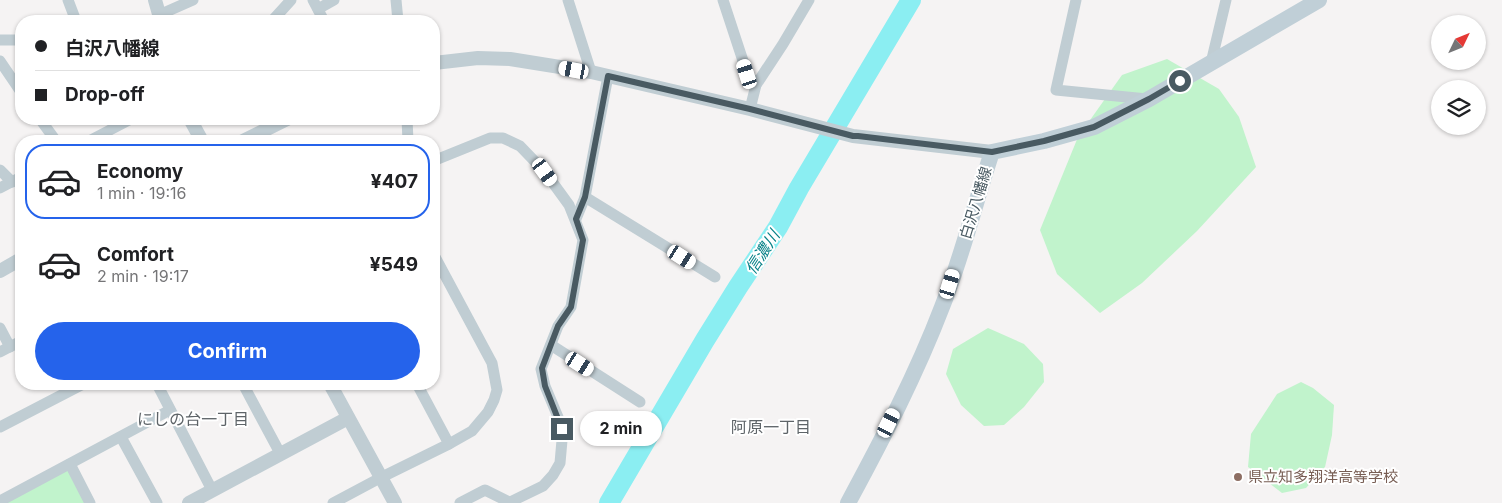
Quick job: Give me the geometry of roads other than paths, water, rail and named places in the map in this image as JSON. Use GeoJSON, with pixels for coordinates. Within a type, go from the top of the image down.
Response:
{"type":"FeatureCollection","features":[{"type":"Feature","properties":{"kind":"main road","name":"白沢八幡線"},"geometry":{"type":"LineString","coordinates":[[848,503],[905,391],[941,309],[992,152],[1044,141],[1094,127],[1149,99],[1319,0]]}},
{"type":"Feature","properties":{"kind":"street"},"geometry":{"type":"LineString","coordinates":[[68,0],[74,15]]}},
{"type":"Feature","properties":{"kind":"street"},"geometry":{"type":"LineString","coordinates":[[155,0],[159,15]]}},
{"type":"Feature","properties":{"kind":"street"},"geometry":{"type":"LineString","coordinates":[[166,15],[193,0]]}},
{"type":"Feature","properties":{"kind":"street"},"geometry":{"type":"LineString","coordinates":[[277,15],[291,0]]}},
{"type":"Feature","properties":{"kind":"street"},"geometry":{"type":"LineString","coordinates":[[315,5],[334,0]]}},
{"type":"Feature","properties":{"kind":"street"},"geometry":{"type":"LineString","coordinates":[[396,0],[397,15]]}},
{"type":"Feature","properties":{"kind":"street"},"geometry":{"type":"LineString","coordinates":[[568,0],[591,72]]}},
{"type":"Feature","properties":{"kind":"street"},"geometry":{"type":"LineString","coordinates":[[723,0],[747,74],[756,85]]}},
{"type":"Feature","properties":{"kind":"street"},"geometry":{"type":"LineString","coordinates":[[750,109],[756,85],[809,0]]}},
{"type":"Feature","properties":{"kind":"street"},"geometry":{"type":"LineString","coordinates":[[1076,0],[1056,90],[1149,99]]}},
{"type":"Feature","properties":{"kind":"street"},"geometry":{"type":"LineString","coordinates":[[1211,63],[1226,0]]}},
{"type":"Feature","properties":{"kind":"street"},"geometry":{"type":"LineString","coordinates":[[0,40],[15,40]]}},
{"type":"Feature","properties":{"kind":"street"},"geometry":{"type":"LineString","coordinates":[[440,61],[478,58],[510,58],[591,72],[750,109],[853,136],[992,152]]}},
{"type":"Feature","properties":{"kind":"street"},"geometry":{"type":"LineString","coordinates":[[0,61],[15,83]]}},
{"type":"Feature","properties":{"kind":"street"},"geometry":{"type":"LineString","coordinates":[[576,219],[585,197],[608,76]]}},
{"type":"Feature","properties":{"kind":"street"},"geometry":{"type":"LineString","coordinates":[[99,135],[116,125]]}},
{"type":"Feature","properties":{"kind":"street"},"geometry":{"type":"LineString","coordinates":[[255,135],[275,125]]}},
{"type":"Feature","properties":{"kind":"street"},"geometry":{"type":"LineString","coordinates":[[440,158],[490,138],[503,138],[520,146],[545,172],[569,205],[583,240],[571,307],[558,326],[542,368],[545,386],[562,429],[560,463],[553,476],[543,486],[508,502],[485,490],[460,503]]}},
{"type":"Feature","properties":{"kind":"street"},"geometry":{"type":"LineString","coordinates":[[0,170],[15,179]]}},
{"type":"Feature","properties":{"kind":"street"},"geometry":{"type":"LineString","coordinates":[[0,188],[15,180]]}},
{"type":"Feature","properties":{"kind":"street"},"geometry":{"type":"LineString","coordinates":[[585,197],[715,277]]}},
{"type":"Feature","properties":{"kind":"street"},"geometry":{"type":"LineString","coordinates":[[0,271],[15,262]]}},
{"type":"Feature","properties":{"kind":"street"},"geometry":{"type":"LineString","coordinates":[[333,503],[472,431],[488,412],[497,390],[492,363],[440,266]]}},
{"type":"Feature","properties":{"kind":"street"},"geometry":{"type":"LineString","coordinates":[[0,328],[5,350]]}},
{"type":"Feature","properties":{"kind":"street"},"geometry":{"type":"LineString","coordinates":[[551,345],[640,402]]}},
{"type":"Feature","properties":{"kind":"street"},"geometry":{"type":"LineString","coordinates":[[0,427],[71,390]]}},
{"type":"Feature","properties":{"kind":"street"},"geometry":{"type":"LineString","coordinates":[[160,390],[212,490]]}},
{"type":"Feature","properties":{"kind":"street"},"geometry":{"type":"LineString","coordinates":[[246,390],[281,455]]}},
{"type":"Feature","properties":{"kind":"street"},"geometry":{"type":"LineString","coordinates":[[333,390],[395,503]]}},
{"type":"Feature","properties":{"kind":"street"},"geometry":{"type":"LineString","coordinates":[[420,390],[449,444]]}},
{"type":"Feature","properties":{"kind":"street"},"geometry":{"type":"LineString","coordinates":[[0,501],[170,410]]}},
{"type":"Feature","properties":{"kind":"street"},"geometry":{"type":"LineString","coordinates":[[189,503],[348,418]]}},
{"type":"Feature","properties":{"kind":"street"},"geometry":{"type":"LineString","coordinates":[[121,436],[157,503]]}},
{"type":"Feature","properties":{"kind":"street"},"geometry":{"type":"LineString","coordinates":[[70,464],[90,503]]}},
{"type":"Feature","properties":{"kind":"waterway","name":"信濃川"},"geometry":{"type":"LineString","coordinates":[[609,503],[705,340],[778,227],[799,188],[911,0]]}},
{"type":"Feature","properties":{"kind":"place","name":"県立知多翔洋高等学校"},"geometry":{"type":"Point","coordinates":[1238,477]}},
{"type":"Feature","properties":{"kind":"district","name":"にしの台一丁目"},"geometry":{"type":"Point","coordinates":[193,419]}},
{"type":"Feature","properties":{"kind":"district","name":"阿原一丁目"},"geometry":{"type":"Point","coordinates":[771,427]}}]}
